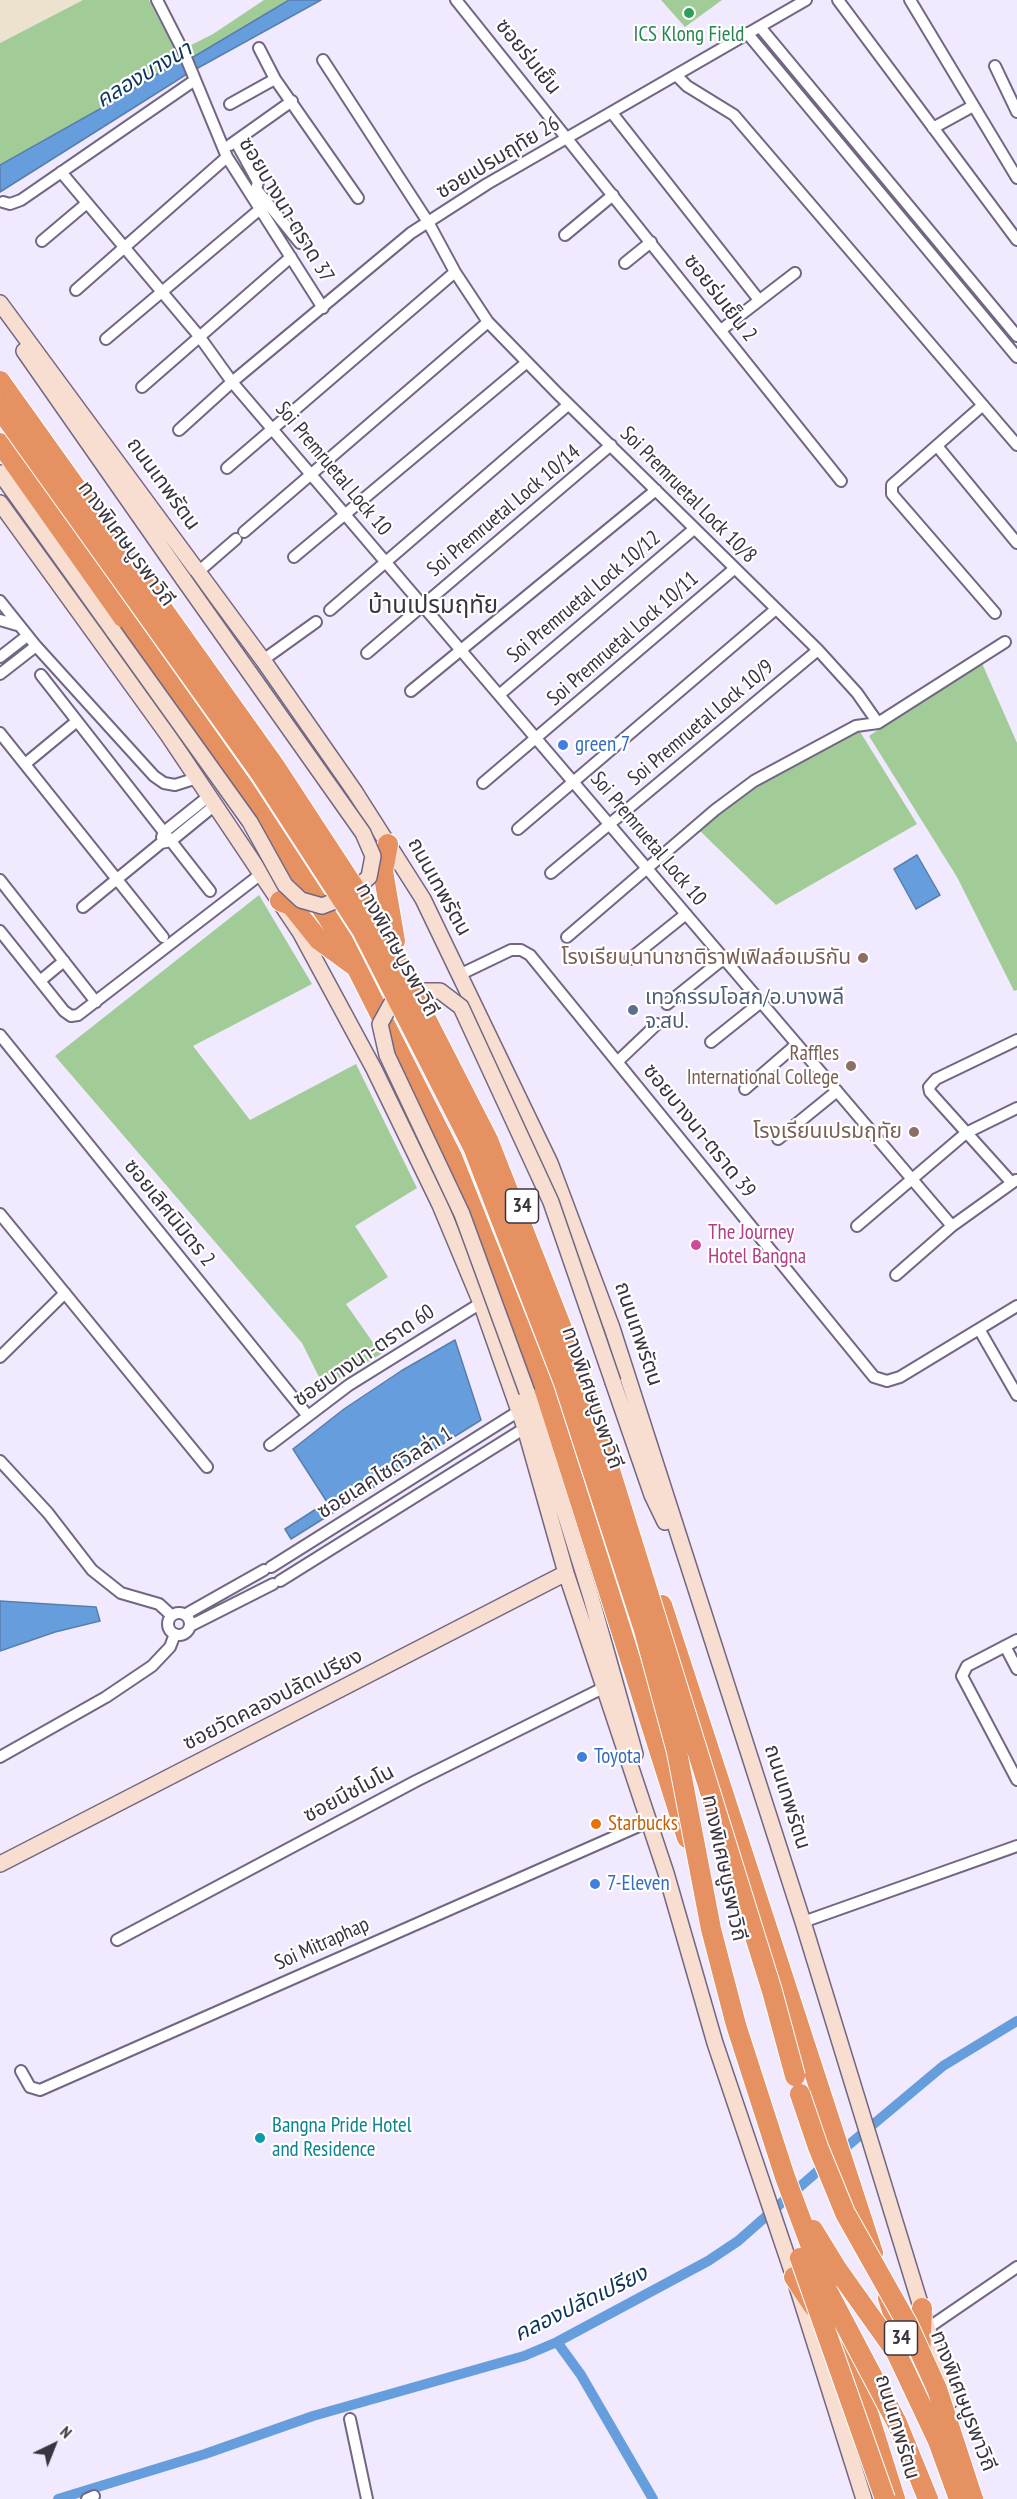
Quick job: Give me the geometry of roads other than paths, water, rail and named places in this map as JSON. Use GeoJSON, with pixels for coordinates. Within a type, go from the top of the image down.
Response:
{"type":"FeatureCollection","features":[{"type":"Feature","properties":{"kind":"highway","name":"ถนนเทพรัตน"},"geometry":{"type":"LineString","coordinates":[[0,371],[279,762],[383,918],[495,1136],[588,1373],[919,2393],[951,2499]]}},
{"type":"Feature","properties":{"kind":"highway","name":"ทางพิเศษบูรพาวิถี"},"geometry":{"type":"LineString","coordinates":[[0,381],[274,765],[376,921],[488,1140],[581,1377],[818,2147],[845,2213],[902,2314],[926,2364],[950,2425],[973,2499]]}},
{"type":"Feature","properties":{"kind":"highway","name":"ทางพิเศษบูรพาวิถี"},"geometry":{"type":"LineString","coordinates":[[0,409],[261,774],[362,930],[473,1147],[564,1383],[644,1630],[676,1752],[711,1929],[733,2014],[828,2292],[897,2423],[928,2499]]}},
{"type":"Feature","properties":{"kind":"highway"},"geometry":{"type":"LineString","coordinates":[[0,426],[253,780],[353,935],[464,1151],[554,1387],[634,1633],[667,1754],[701,1931],[726,2028],[792,2235],[885,2499]]}},
{"type":"Feature","properties":{"kind":"highway","name":"ถนนเทพรัตน"},"geometry":{"type":"LineString","coordinates":[[0,443],[243,787],[343,941],[452,1157],[545,1391],[790,2178],[805,2213],[895,2499]]}},
{"type":"Feature","properties":{"kind":"highway"},"geometry":{"type":"LineString","coordinates":[[388,844],[383,871],[394,941]]}},
{"type":"Feature","properties":{"kind":"highway"},"geometry":{"type":"LineString","coordinates":[[280,902],[291,905],[319,940],[357,969]]}},
{"type":"Feature","properties":{"kind":"highway"},"geometry":{"type":"LineString","coordinates":[[790,2178],[822,2245],[896,2352],[938,2441],[958,2499]]}},
{"type":"Feature","properties":{"kind":"highway"},"geometry":{"type":"LineString","coordinates":[[794,2277],[853,2367]]}},
{"type":"Feature","properties":{"kind":"highway"},"geometry":{"type":"LineString","coordinates":[[919,2393],[921,2308]]}},
{"type":"Feature","properties":{"kind":"main road","name":"ถนนเทพรัตน"},"geometry":{"type":"LineString","coordinates":[[0,303],[263,660],[325,747],[388,844],[423,899],[550,1163],[612,1328],[803,1922],[981,2499]]}},
{"type":"Feature","properties":{"kind":"main road"},"geometry":{"type":"LineString","coordinates":[[0,309],[44,382],[363,833],[373,856],[369,877],[348,896],[322,906],[301,900],[285,885],[250,822],[0,473]]}},
{"type":"Feature","properties":{"kind":"main road"},"geometry":{"type":"LineString","coordinates":[[0,504],[197,778],[300,932],[374,1069],[440,1205],[481,1302],[525,1428],[566,1573],[684,1927],[716,2043],[794,2277],[864,2499]]}},
{"type":"Feature","properties":{"kind":"main road"},"geometry":{"type":"LineString","coordinates":[[640,1799],[636,1755],[591,1597],[526,1392],[462,1214],[387,1055],[380,1024],[391,1004],[414,991],[440,991],[461,1007],[551,1202],[652,1495],[687,1567]]}},
{"type":"Feature","properties":{"kind":"main road","name":"ซอยวัดคลองปลัดเปรียง"},"geometry":{"type":"LineString","coordinates":[[0,1864],[566,1573]]}},
{"type":"Feature","properties":{"kind":"street","name":"ซอยบางนา-ตราด 37"},"geometry":{"type":"LineString","coordinates":[[157,0],[184,53],[225,152],[259,210],[323,308]]}},
{"type":"Feature","properties":{"kind":"street","name":"ซอยร่มเย็น"},"geometry":{"type":"LineString","coordinates":[[456,0],[569,138]]}},
{"type":"Feature","properties":{"kind":"street","name":"ซอยเปรมฤทัย 26"},"geometry":{"type":"LineString","coordinates":[[179,430],[232,382],[411,233],[487,184],[806,0]]}},
{"type":"Feature","properties":{"kind":"street"},"geometry":{"type":"LineString","coordinates":[[838,0],[1017,240]]}},
{"type":"Feature","properties":{"kind":"street"},"geometry":{"type":"LineString","coordinates":[[910,0],[1017,178]]}},
{"type":"Feature","properties":{"kind":"street"},"geometry":{"type":"LineString","coordinates":[[759,27],[1014,333],[1001,337]]}},
{"type":"Feature","properties":{"kind":"street"},"geometry":{"type":"LineString","coordinates":[[747,33],[1017,357]]}},
{"type":"Feature","properties":{"kind":"street"},"geometry":{"type":"LineString","coordinates":[[259,48],[275,79],[292,100],[358,198]]}},
{"type":"Feature","properties":{"kind":"street","name":"Soi Premruetal Lock 10/8"},"geometry":{"type":"LineString","coordinates":[[322,60],[428,222],[455,272],[488,322],[568,405],[818,650],[857,693],[878,723]]}},
{"type":"Feature","properties":{"kind":"street"},"geometry":{"type":"LineString","coordinates":[[995,66],[1017,112]]}},
{"type":"Feature","properties":{"kind":"street"},"geometry":{"type":"LineString","coordinates":[[676,75],[687,86],[734,115],[1017,445]]}},
{"type":"Feature","properties":{"kind":"street"},"geometry":{"type":"LineString","coordinates":[[3,202],[10,204],[21,200],[194,78]]}},
{"type":"Feature","properties":{"kind":"street"},"geometry":{"type":"LineString","coordinates":[[230,104],[275,79]]}},
{"type":"Feature","properties":{"kind":"street"},"geometry":{"type":"LineString","coordinates":[[806,104],[817,96]]}},
{"type":"Feature","properties":{"kind":"street"},"geometry":{"type":"LineString","coordinates":[[76,291],[236,141],[292,100]]}},
{"type":"Feature","properties":{"kind":"street"},"geometry":{"type":"LineString","coordinates":[[933,128],[973,106]]}},
{"type":"Feature","properties":{"kind":"street"},"geometry":{"type":"LineString","coordinates":[[612,113],[759,300]]}},
{"type":"Feature","properties":{"kind":"street","name":"ซอยร่มเย็น 2"},"geometry":{"type":"LineString","coordinates":[[569,138],[841,482]]}},
{"type":"Feature","properties":{"kind":"street"},"geometry":{"type":"LineString","coordinates":[[236,141],[258,182],[256,189],[300,243]]}},
{"type":"Feature","properties":{"kind":"street"},"geometry":{"type":"LineString","coordinates":[[850,157],[860,148]]}},
{"type":"Feature","properties":{"kind":"street","name":"Soi Premruetal Lock 10"},"geometry":{"type":"LineString","coordinates":[[61,172],[199,336],[232,382],[952,1226]]}},
{"type":"Feature","properties":{"kind":"street"},"geometry":{"type":"LineString","coordinates":[[565,235],[613,195]]}},
{"type":"Feature","properties":{"kind":"street"},"geometry":{"type":"LineString","coordinates":[[42,241],[87,203]]}},
{"type":"Feature","properties":{"kind":"street"},"geometry":{"type":"LineString","coordinates":[[106,339],[259,210]]}},
{"type":"Feature","properties":{"kind":"street"},"geometry":{"type":"LineString","coordinates":[[925,246],[935,238]]}},
{"type":"Feature","properties":{"kind":"street"},"geometry":{"type":"LineString","coordinates":[[625,263],[651,242]]}},
{"type":"Feature","properties":{"kind":"street"},"geometry":{"type":"LineString","coordinates":[[142,387],[291,257]]}},
{"type":"Feature","properties":{"kind":"street"},"geometry":{"type":"LineString","coordinates":[[227,468],[455,272]]}},
{"type":"Feature","properties":{"kind":"street"},"geometry":{"type":"LineString","coordinates":[[721,330],[795,273]]}},
{"type":"Feature","properties":{"kind":"street"},"geometry":{"type":"LineString","coordinates":[[198,572],[488,322]]}},
{"type":"Feature","properties":{"kind":"street"},"geometry":{"type":"LineString","coordinates":[[294,557],[526,363]]}},
{"type":"Feature","properties":{"kind":"street"},"geometry":{"type":"LineString","coordinates":[[330,610],[568,405]]}},
{"type":"Feature","properties":{"kind":"street"},"geometry":{"type":"LineString","coordinates":[[983,405],[892,485],[892,494],[995,613]]}},
{"type":"Feature","properties":{"kind":"street","name":"Soi Premruetal Lock 10/14"},"geometry":{"type":"LineString","coordinates":[[368,653],[611,446]]}},
{"type":"Feature","properties":{"kind":"street"},"geometry":{"type":"LineString","coordinates":[[937,446],[1017,543]]}},
{"type":"Feature","properties":{"kind":"street"},"geometry":{"type":"LineString","coordinates":[[411,691],[656,490]]}},
{"type":"Feature","properties":{"kind":"street","name":"Soi Premruetal Lock 10/12"},"geometry":{"type":"LineString","coordinates":[[499,695],[694,529]]}},
{"type":"Feature","properties":{"kind":"street","name":"Soi Premruetal Lock 10/11"},"geometry":{"type":"LineString","coordinates":[[483,783],[734,569]]}},
{"type":"Feature","properties":{"kind":"street"},"geometry":{"type":"LineString","coordinates":[[2,607],[154,776],[164,783],[175,785],[197,778]]}},
{"type":"Feature","properties":{"kind":"street"},"geometry":{"type":"LineString","coordinates":[[518,828],[776,609]]}},
{"type":"Feature","properties":{"kind":"street"},"geometry":{"type":"LineString","coordinates":[[0,620],[17,625]]}},
{"type":"Feature","properties":{"kind":"street"},"geometry":{"type":"LineString","coordinates":[[263,660],[316,622]]}},
{"type":"Feature","properties":{"kind":"street"},"geometry":{"type":"LineString","coordinates":[[0,657],[27,636]]}},
{"type":"Feature","properties":{"kind":"street"},"geometry":{"type":"LineString","coordinates":[[567,937],[715,810],[754,781],[856,726],[878,723],[1005,642]]}},
{"type":"Feature","properties":{"kind":"street"},"geometry":{"type":"LineString","coordinates":[[0,674],[36,646]]}},
{"type":"Feature","properties":{"kind":"street","name":"Soi Premruetal Lock 10/9"},"geometry":{"type":"LineString","coordinates":[[551,873],[818,650]]}},
{"type":"Feature","properties":{"kind":"street"},"geometry":{"type":"LineString","coordinates":[[41,675],[165,838],[210,891]]}},
{"type":"Feature","properties":{"kind":"street"},"geometry":{"type":"LineString","coordinates":[[25,764],[77,721]]}},
{"type":"Feature","properties":{"kind":"street"},"geometry":{"type":"LineString","coordinates":[[0,733],[163,937]]}},
{"type":"Feature","properties":{"kind":"street"},"geometry":{"type":"LineString","coordinates":[[83,907],[212,800]]}},
{"type":"Feature","properties":{"kind":"street"},"geometry":{"type":"LineString","coordinates":[[0,931],[71,1016],[78,1015],[261,874]]}},
{"type":"Feature","properties":{"kind":"street"},"geometry":{"type":"LineString","coordinates":[[0,880],[96,1002]]}},
{"type":"Feature","properties":{"kind":"street"},"geometry":{"type":"LineString","coordinates":[[630,959],[686,914]]}},
{"type":"Feature","properties":{"kind":"street","name":"ซอยบางนา-ตราด 39"},"geometry":{"type":"LineString","coordinates":[[459,975],[512,950],[521,950],[530,955],[874,1377],[887,1381],[900,1377],[1017,1306]]}},
{"type":"Feature","properties":{"kind":"street"},"geometry":{"type":"LineString","coordinates":[[667,1004],[723,959]]}},
{"type":"Feature","properties":{"kind":"street"},"geometry":{"type":"LineString","coordinates":[[40,981],[64,961]]}},
{"type":"Feature","properties":{"kind":"street"},"geometry":{"type":"LineString","coordinates":[[711,1042],[761,1002]]}},
{"type":"Feature","properties":{"kind":"street"},"geometry":{"type":"LineString","coordinates":[[617,1062],[657,1024]]}},
{"type":"Feature","properties":{"kind":"street","name":"ซอยเลิศนิมิตร 2"},"geometry":{"type":"LineString","coordinates":[[0,1035],[308,1416]]}},
{"type":"Feature","properties":{"kind":"street"},"geometry":{"type":"LineString","coordinates":[[896,1275],[952,1226],[1014,1181],[966,1133],[930,1092],[929,1086],[936,1079],[1017,1040]]}},
{"type":"Feature","properties":{"kind":"street"},"geometry":{"type":"LineString","coordinates":[[745,1089],[796,1044]]}},
{"type":"Feature","properties":{"kind":"street"},"geometry":{"type":"LineString","coordinates":[[778,1139],[837,1091]]}},
{"type":"Feature","properties":{"kind":"street"},"geometry":{"type":"LineString","coordinates":[[856,1226],[966,1133],[1017,1108]]}},
{"type":"Feature","properties":{"kind":"street"},"geometry":{"type":"LineString","coordinates":[[0,1214],[207,1467]]}},
{"type":"Feature","properties":{"kind":"street"},"geometry":{"type":"LineString","coordinates":[[0,1358],[65,1293]]}},
{"type":"Feature","properties":{"kind":"street","name":"ซอยบางนา-ตราด 60"},"geometry":{"type":"LineString","coordinates":[[270,1445],[349,1385],[481,1302]]}},
{"type":"Feature","properties":{"kind":"street"},"geometry":{"type":"LineString","coordinates":[[979,1329],[1017,1395]]}},
{"type":"Feature","properties":{"kind":"street","name":"ซอยเลคไซด์วิลล่า 1"},"geometry":{"type":"LineString","coordinates":[[171,1615],[181,1612],[186,1614],[268,1569],[519,1411]]}},
{"type":"Feature","properties":{"kind":"street","name":"ซอยเลคไซด์วิลล่า 1"},"geometry":{"type":"LineString","coordinates":[[175,1634],[181,1635],[190,1626],[276,1582],[525,1428]]}},
{"type":"Feature","properties":{"kind":"street"},"geometry":{"type":"LineString","coordinates":[[0,1461],[48,1513],[92,1570],[121,1593],[159,1604],[171,1615],[168,1622],[169,1629],[175,1634],[170,1647],[152,1666],[106,1697],[0,1757]]}},
{"type":"Feature","properties":{"kind":"street"},"geometry":{"type":"LineString","coordinates":[[254,1576],[261,1590]]}},
{"type":"Feature","properties":{"kind":"street"},"geometry":{"type":"LineString","coordinates":[[186,1614],[190,1626]]}},
{"type":"Feature","properties":{"kind":"street"},"geometry":{"type":"LineString","coordinates":[[1017,1640],[967,1666],[962,1676],[1017,1780]]}},
{"type":"Feature","properties":{"kind":"street"},"geometry":{"type":"LineString","coordinates":[[1005,1646],[1017,1669]]}},
{"type":"Feature","properties":{"kind":"street","name":"ซอยนีชโมโน"},"geometry":{"type":"LineString","coordinates":[[117,1940],[416,1781],[603,1688]]}},
{"type":"Feature","properties":{"kind":"street","name":"Soi Mitraphap"},"geometry":{"type":"LineString","coordinates":[[21,2071],[30,2087],[40,2091],[648,1822]]}},
{"type":"Feature","properties":{"kind":"street"},"geometry":{"type":"LineString","coordinates":[[803,1922],[1017,1846]]}},
{"type":"Feature","properties":{"kind":"street"},"geometry":{"type":"LineString","coordinates":[[928,2328],[1017,2267]]}},
{"type":"Feature","properties":{"kind":"street"},"geometry":{"type":"LineString","coordinates":[[350,2419],[367,2499]]}},
{"type":"Feature","properties":{"kind":"water"},"geometry":{"type":"Polygon","coordinates":[[[289,0],[321,0],[187,74],[0,192],[0,165],[114,101],[180,60],[195,56],[289,0]]]}},
{"type":"Feature","properties":{"kind":"water"},"geometry":{"type":"Polygon","coordinates":[[[917,855],[940,895],[916,909],[894,869],[917,855]]]}},
{"type":"Feature","properties":{"kind":"water"},"geometry":{"type":"Polygon","coordinates":[[[455,1340],[481,1420],[291,1539],[285,1529],[327,1502],[293,1449],[344,1409],[401,1371],[455,1340]]]}},
{"type":"Feature","properties":{"kind":"water"},"geometry":{"type":"Polygon","coordinates":[[[0,1601],[96,1607],[100,1621],[55,1632],[0,1651],[0,1601]]]}},
{"type":"Feature","properties":{"kind":"waterway","name":"คลองปลัดเปรียง"},"geometry":{"type":"LineString","coordinates":[[839,2153],[943,2066],[1017,2021]]}},
{"type":"Feature","properties":{"kind":"waterway","name":"คลองปลัดเปรียง"},"geometry":{"type":"LineString","coordinates":[[58,2499],[205,2454],[313,2416],[524,2356],[557,2342],[708,2261],[738,2241],[827,2163]]}},
{"type":"Feature","properties":{"kind":"waterway"},"geometry":{"type":"LineString","coordinates":[[557,2342],[581,2375],[653,2499]]}},
{"type":"Feature","properties":{"kind":"place","name":"ICS Klong Field"},"geometry":{"type":"Point","coordinates":[689,13]}},
{"type":"Feature","properties":{"kind":"place","name":"green 7"},"geometry":{"type":"Point","coordinates":[563,745]}},
{"type":"Feature","properties":{"kind":"place","name":"โรงเรียนนานาชาติราฟเฟิลส์อเมริกัน"},"geometry":{"type":"Point","coordinates":[863,958]}},
{"type":"Feature","properties":{"kind":"place","name":"เทวกรรมโอสก/อ.บางพลี จ.สป."},"geometry":{"type":"Point","coordinates":[633,1010]}},
{"type":"Feature","properties":{"kind":"place","name":"Raffles International College"},"geometry":{"type":"Point","coordinates":[851,1066]}},
{"type":"Feature","properties":{"kind":"place","name":"โรงเรียนเปรมฤทัย"},"geometry":{"type":"Point","coordinates":[914,1132]}},
{"type":"Feature","properties":{"kind":"place","name":"The Journey Hotel Bangna"},"geometry":{"type":"Point","coordinates":[696,1245]}},
{"type":"Feature","properties":{"kind":"place","name":"Toyota"},"geometry":{"type":"Point","coordinates":[582,1757]}},
{"type":"Feature","properties":{"kind":"place","name":"Starbucks"},"geometry":{"type":"Point","coordinates":[596,1824]}},
{"type":"Feature","properties":{"kind":"place","name":"7-Eleven"},"geometry":{"type":"Point","coordinates":[595,1884]}},
{"type":"Feature","properties":{"kind":"place","name":"Bangna Pride Hotel and Residence"},"geometry":{"type":"Point","coordinates":[260,2138]}},
{"type":"Feature","properties":{"kind":"district","name":"บ้านเปรมฤทัย"},"geometry":{"type":"Point","coordinates":[433,606]}},
{"type":"Feature","properties":{"kind":"water label","name":"คลองบางนา"},"geometry":{"type":"Point","coordinates":[144,75]}}]}
